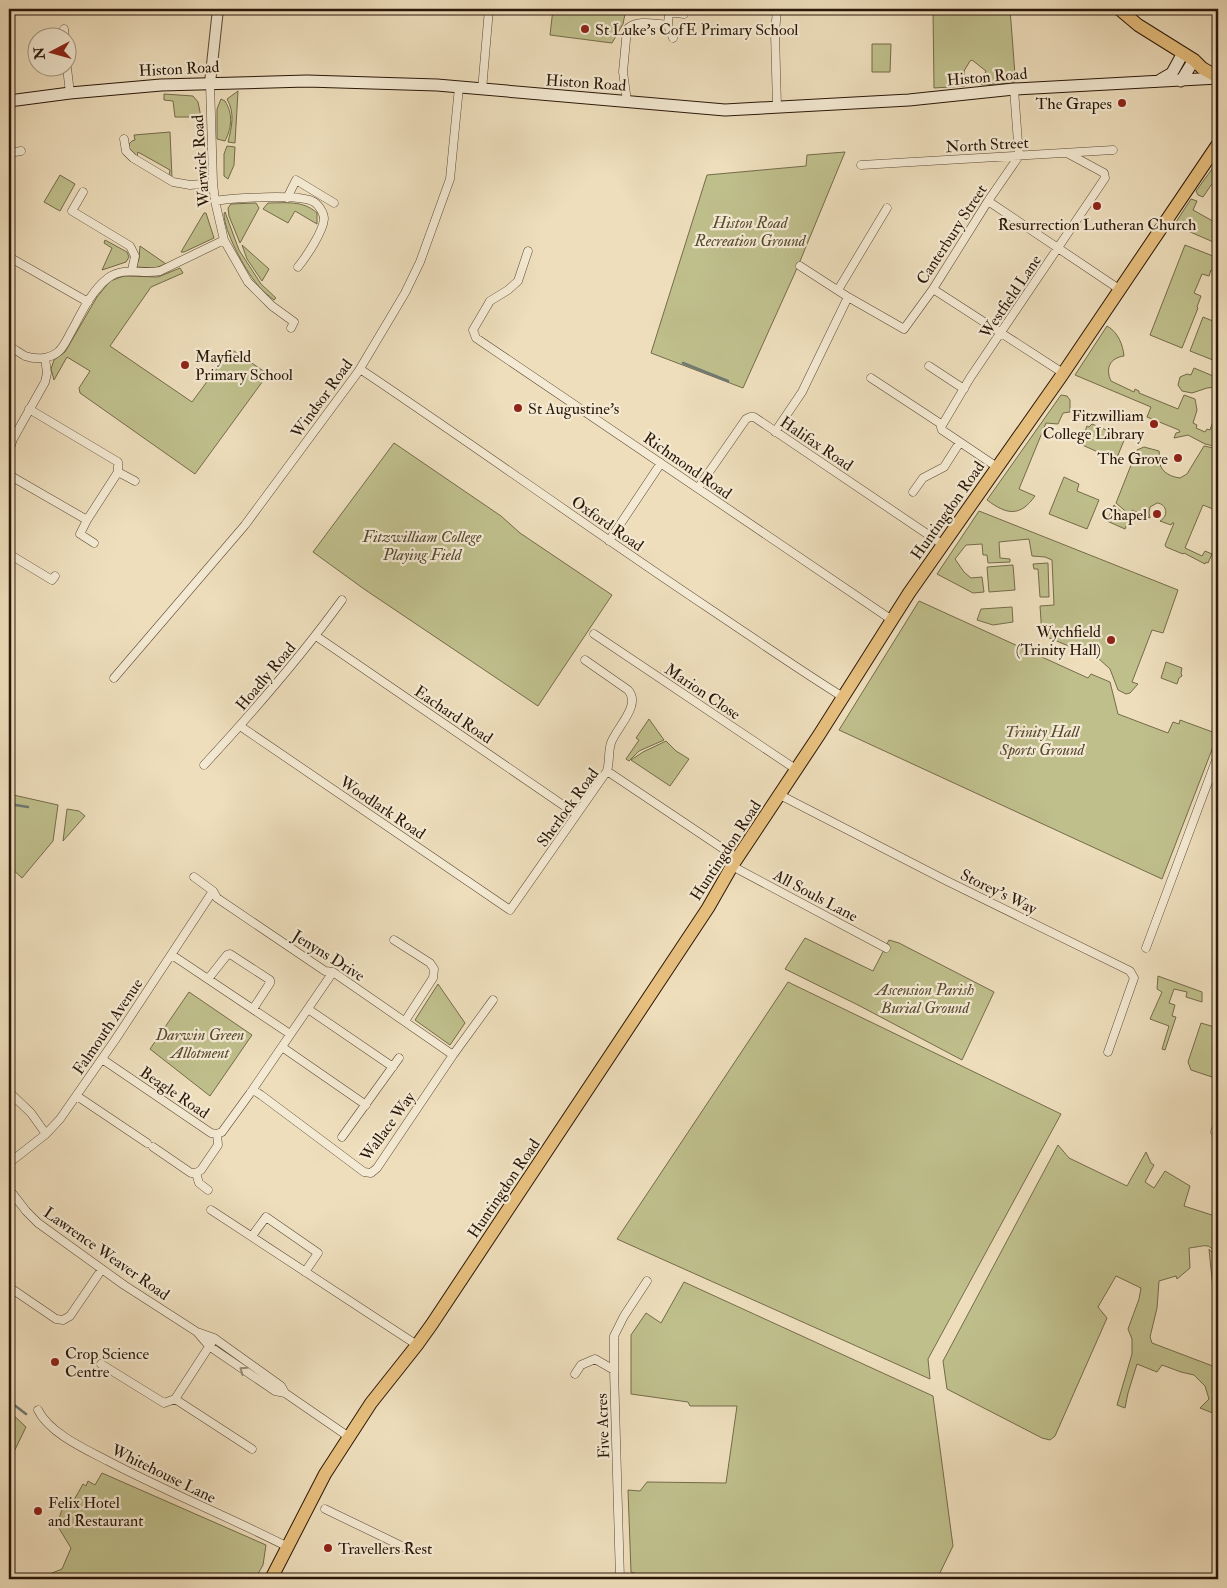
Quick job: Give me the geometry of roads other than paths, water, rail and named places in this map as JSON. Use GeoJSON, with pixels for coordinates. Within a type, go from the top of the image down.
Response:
{"type":"FeatureCollection","features":[{"type":"Feature","properties":{"kind":"main road"},"geometry":{"type":"LineString","coordinates":[[1119,9],[1138,25],[1189,56],[1202,68],[1218,77]]}},
{"type":"Feature","properties":{"kind":"main road"},"geometry":{"type":"LineString","coordinates":[[1189,56],[1218,68]]}},
{"type":"Feature","properties":{"kind":"main road"},"geometry":{"type":"LineString","coordinates":[[1160,80],[1172,73],[1189,56]]}},
{"type":"Feature","properties":{"kind":"main road"},"geometry":{"type":"LineString","coordinates":[[1181,81],[1189,56]]}},
{"type":"Feature","properties":{"kind":"main road","name":"Histon Road"},"geometry":{"type":"LineString","coordinates":[[9,101],[114,88],[210,83],[307,81],[403,83],[725,110],[909,100],[1014,89],[1160,80],[1181,81],[1218,77]]}},
{"type":"Feature","properties":{"kind":"main road","name":"Huntingdon Road"},"geometry":{"type":"LineString","coordinates":[[271,1579],[325,1474],[371,1402],[417,1345],[616,1047],[708,908],[735,862],[797,770],[942,544],[1063,373],[1119,288],[1216,152]]}},
{"type":"Feature","properties":{"kind":"street"},"geometry":{"type":"LineString","coordinates":[[210,83],[218,9]]}},
{"type":"Feature","properties":{"kind":"street"},"geometry":{"type":"LineString","coordinates":[[482,90],[489,9]]}},
{"type":"Feature","properties":{"kind":"street"},"geometry":{"type":"LineString","coordinates":[[777,9],[775,34],[777,107]]}},
{"type":"Feature","properties":{"kind":"street"},"geometry":{"type":"LineString","coordinates":[[673,38],[668,25],[669,12],[684,14]]}},
{"type":"Feature","properties":{"kind":"street"},"geometry":{"type":"LineString","coordinates":[[626,101],[623,72],[627,30],[637,23],[668,25]]}},
{"type":"Feature","properties":{"kind":"street"},"geometry":{"type":"LineString","coordinates":[[68,78],[70,93]]}},
{"type":"Feature","properties":{"kind":"street","name":"Warwick Road"},"geometry":{"type":"LineString","coordinates":[[210,83],[213,183],[224,240],[248,282],[272,306],[294,322],[291,328]]}},
{"type":"Feature","properties":{"kind":"street","name":"Windsor Road"},"geometry":{"type":"LineString","coordinates":[[114,678],[245,525],[360,369],[405,293],[420,262],[450,179],[459,88]]}},
{"type":"Feature","properties":{"kind":"street"},"geometry":{"type":"LineString","coordinates":[[1014,89],[1019,156]]}},
{"type":"Feature","properties":{"kind":"street"},"geometry":{"type":"LineString","coordinates":[[124,138],[126,151],[133,158],[173,182],[190,185],[213,183]]}},
{"type":"Feature","properties":{"kind":"street","name":"North Street"},"geometry":{"type":"LineString","coordinates":[[861,165],[1113,150]]}},
{"type":"Feature","properties":{"kind":"street"},"geometry":{"type":"LineString","coordinates":[[9,153],[22,151]]}},
{"type":"Feature","properties":{"kind":"street","name":"Westfield Lane"},"geometry":{"type":"LineString","coordinates":[[942,427],[964,389],[1105,178],[1104,172],[1067,153]]}},
{"type":"Feature","properties":{"kind":"street","name":"Canterbury Street"},"geometry":{"type":"LineString","coordinates":[[800,266],[903,330],[933,289],[988,201],[1019,156]]}},
{"type":"Feature","properties":{"kind":"street"},"geometry":{"type":"LineString","coordinates":[[287,198],[296,180],[334,203]]}},
{"type":"Feature","properties":{"kind":"street"},"geometry":{"type":"LineString","coordinates":[[83,192],[72,212],[130,246],[135,256],[132,270]]}},
{"type":"Feature","properties":{"kind":"street"},"geometry":{"type":"LineString","coordinates":[[215,201],[235,198],[287,198],[312,201],[321,211],[324,218],[320,231],[298,267]]}},
{"type":"Feature","properties":{"kind":"street"},"geometry":{"type":"LineString","coordinates":[[988,201],[1119,288]]}},
{"type":"Feature","properties":{"kind":"street"},"geometry":{"type":"LineString","coordinates":[[838,290],[887,208]]}},
{"type":"Feature","properties":{"kind":"street"},"geometry":{"type":"LineString","coordinates":[[9,346],[26,356],[45,358],[52,356],[60,349],[88,302],[106,279],[132,270],[160,271],[224,240]]}},
{"type":"Feature","properties":{"kind":"street","name":"Richmond Road"},"geometry":{"type":"LineString","coordinates":[[528,251],[518,281],[490,302],[473,330],[476,338],[892,620]]}},
{"type":"Feature","properties":{"kind":"street"},"geometry":{"type":"LineString","coordinates":[[9,257],[88,302]]}},
{"type":"Feature","properties":{"kind":"street"},"geometry":{"type":"LineString","coordinates":[[933,289],[1063,373]]}},
{"type":"Feature","properties":{"kind":"street"},"geometry":{"type":"LineString","coordinates":[[775,432],[802,392],[848,297]]}},
{"type":"Feature","properties":{"kind":"street"},"geometry":{"type":"LineString","coordinates":[[9,451],[11,438],[46,378],[45,358]]}},
{"type":"Feature","properties":{"kind":"street"},"geometry":{"type":"LineString","coordinates":[[929,366],[964,389]]}},
{"type":"Feature","properties":{"kind":"street","name":"Oxford Road"},"geometry":{"type":"LineString","coordinates":[[360,369],[528,483],[609,541],[797,668],[844,697]]}},
{"type":"Feature","properties":{"kind":"street"},"geometry":{"type":"LineString","coordinates":[[872,378],[997,467]]}},
{"type":"Feature","properties":{"kind":"street"},"geometry":{"type":"LineString","coordinates":[[29,409],[118,462],[118,472],[80,534],[94,543]]}},
{"type":"Feature","properties":{"kind":"street","name":"Halifax Road"},"geometry":{"type":"LineString","coordinates":[[698,488],[746,419],[754,417],[942,544]]}},
{"type":"Feature","properties":{"kind":"street"},"geometry":{"type":"LineString","coordinates":[[913,492],[923,478],[944,467],[960,442]]}},
{"type":"Feature","properties":{"kind":"street"},"geometry":{"type":"LineString","coordinates":[[609,541],[661,463]]}},
{"type":"Feature","properties":{"kind":"street"},"geometry":{"type":"LineString","coordinates":[[118,472],[135,481]]}},
{"type":"Feature","properties":{"kind":"street"},"geometry":{"type":"LineString","coordinates":[[9,475],[87,520]]}},
{"type":"Feature","properties":{"kind":"street"},"geometry":{"type":"LineString","coordinates":[[9,554],[52,580],[55,576]]}},
{"type":"Feature","properties":{"kind":"street","name":"Hoadly Road"},"geometry":{"type":"LineString","coordinates":[[204,764],[240,726],[316,636],[342,600]]}},
{"type":"Feature","properties":{"kind":"street","name":"Marion Close"},"geometry":{"type":"LineString","coordinates":[[594,634],[797,770]]}},
{"type":"Feature","properties":{"kind":"street","name":"Eachard Road"},"geometry":{"type":"LineString","coordinates":[[316,636],[576,814]]}},
{"type":"Feature","properties":{"kind":"street"},"geometry":{"type":"LineString","coordinates":[[585,660],[628,690],[633,698],[632,706],[611,743],[607,770]]}},
{"type":"Feature","properties":{"kind":"street","name":"Woodlark Road"},"geometry":{"type":"LineString","coordinates":[[240,726],[510,910]]}},
{"type":"Feature","properties":{"kind":"street"},"geometry":{"type":"LineString","coordinates":[[1146,948],[1218,755]]}},
{"type":"Feature","properties":{"kind":"street","name":"Sherlock Road"},"geometry":{"type":"LineString","coordinates":[[510,910],[607,770],[735,862]]}},
{"type":"Feature","properties":{"kind":"street","name":"Storey's Way"},"geometry":{"type":"LineString","coordinates":[[780,794],[945,880],[1130,971],[1134,978],[1108,1052]]}},
{"type":"Feature","properties":{"kind":"street","name":"All Souls Lane"},"geometry":{"type":"LineString","coordinates":[[735,862],[886,948]]}},
{"type":"Feature","properties":{"kind":"street","name":"Jenyns Drive"},"geometry":{"type":"LineString","coordinates":[[194,877],[213,891],[217,898],[250,921],[325,971],[333,972],[453,1054]]}},
{"type":"Feature","properties":{"kind":"street","name":"Falmouth Avenue"},"geometry":{"type":"LineString","coordinates":[[9,1163],[46,1134],[60,1120],[213,891]]}},
{"type":"Feature","properties":{"kind":"street"},"geometry":{"type":"LineString","coordinates":[[394,940],[430,963],[434,969],[433,978],[404,1021]]}},
{"type":"Feature","properties":{"kind":"street"},"geometry":{"type":"LineString","coordinates":[[208,979],[227,954],[230,954],[270,980],[270,983],[253,1009]]}},
{"type":"Feature","properties":{"kind":"street"},"geometry":{"type":"LineString","coordinates":[[172,955],[290,1034]]}},
{"type":"Feature","properties":{"kind":"street","name":"Beagle Road"},"geometry":{"type":"LineString","coordinates":[[102,1059],[211,1133],[222,1132],[333,972]]}},
{"type":"Feature","properties":{"kind":"street","name":"Wallace Way"},"geometry":{"type":"LineString","coordinates":[[251,1092],[255,1091],[261,1095],[364,1172],[371,1173],[377,1168],[453,1054],[493,1000]]}},
{"type":"Feature","properties":{"kind":"street"},"geometry":{"type":"LineString","coordinates":[[308,1009],[393,1067]]}},
{"type":"Feature","properties":{"kind":"street"},"geometry":{"type":"LineString","coordinates":[[282,1047],[366,1105]]}},
{"type":"Feature","properties":{"kind":"street"},"geometry":{"type":"LineString","coordinates":[[342,1137],[399,1058]]}},
{"type":"Feature","properties":{"kind":"street"},"geometry":{"type":"LineString","coordinates":[[9,1092],[31,1113],[46,1134]]}},
{"type":"Feature","properties":{"kind":"street"},"geometry":{"type":"LineString","coordinates":[[77,1096],[191,1172],[196,1173],[201,1170],[218,1145],[216,1134]]}},
{"type":"Feature","properties":{"kind":"street"},"geometry":{"type":"LineString","coordinates":[[1215,1132],[1218,1122]]}},
{"type":"Feature","properties":{"kind":"street"},"geometry":{"type":"LineString","coordinates":[[196,1173],[199,1183],[208,1190]]}},
{"type":"Feature","properties":{"kind":"street","name":"Lawrence Weaver Road"},"geometry":{"type":"LineString","coordinates":[[9,1189],[38,1223],[197,1332],[214,1338],[281,1386],[285,1392],[349,1437]]}},
{"type":"Feature","properties":{"kind":"street"},"geometry":{"type":"LineString","coordinates":[[211,1210],[417,1345]]}},
{"type":"Feature","properties":{"kind":"street"},"geometry":{"type":"LineString","coordinates":[[252,1236],[266,1217],[318,1253],[305,1272]]}},
{"type":"Feature","properties":{"kind":"street"},"geometry":{"type":"LineString","coordinates":[[9,1287],[56,1319],[63,1320],[70,1316],[102,1268]]}},
{"type":"Feature","properties":{"kind":"street","name":"Five Acres"},"geometry":{"type":"LineString","coordinates":[[620,1579],[614,1336],[624,1316],[647,1281]]}},
{"type":"Feature","properties":{"kind":"street","name":"Lawrence Weaver Road"},"geometry":{"type":"LineString","coordinates":[[197,1332],[209,1346],[275,1391],[285,1392]]}},
{"type":"Feature","properties":{"kind":"street"},"geometry":{"type":"LineString","coordinates":[[102,1364],[164,1403],[175,1399],[214,1338]]}},
{"type":"Feature","properties":{"kind":"street"},"geometry":{"type":"LineString","coordinates":[[575,1374],[581,1365],[595,1358],[614,1370]]}},
{"type":"Feature","properties":{"kind":"street"},"geometry":{"type":"LineString","coordinates":[[175,1399],[252,1449]]}},
{"type":"Feature","properties":{"kind":"street","name":"Whitehouse Lane"},"geometry":{"type":"LineString","coordinates":[[38,1410],[42,1419],[78,1446],[154,1485],[288,1547]]}},
{"type":"Feature","properties":{"kind":"street"},"geometry":{"type":"LineString","coordinates":[[325,1509],[412,1551]]}},
{"type":"Feature","properties":{"kind":"waterway"},"geometry":{"type":"LineString","coordinates":[[683,363],[728,381]]}},
{"type":"Feature","properties":{"kind":"waterway"},"geometry":{"type":"LineString","coordinates":[[9,804],[28,807]]}},
{"type":"Feature","properties":{"kind":"waterway"},"geometry":{"type":"LineString","coordinates":[[9,1401],[26,1414]]}},
{"type":"Feature","properties":{"kind":"place","name":"St Luke's CofE Primary School"},"geometry":{"type":"Point","coordinates":[585,29]}},
{"type":"Feature","properties":{"kind":"place","name":"The Grapes"},"geometry":{"type":"Point","coordinates":[1122,103]}},
{"type":"Feature","properties":{"kind":"place","name":"Resurrection Lutheran Church"},"geometry":{"type":"Point","coordinates":[1097,206]}},
{"type":"Feature","properties":{"kind":"place","name":"Mayfield Primary School"},"geometry":{"type":"Point","coordinates":[185,365]}},
{"type":"Feature","properties":{"kind":"place","name":"St Augustine's"},"geometry":{"type":"Point","coordinates":[518,408]}},
{"type":"Feature","properties":{"kind":"place","name":"Fitzwilliam College Library"},"geometry":{"type":"Point","coordinates":[1154,424]}},
{"type":"Feature","properties":{"kind":"place","name":"The Grove"},"geometry":{"type":"Point","coordinates":[1178,458]}},
{"type":"Feature","properties":{"kind":"place","name":"Chapel"},"geometry":{"type":"Point","coordinates":[1157,514]}},
{"type":"Feature","properties":{"kind":"place","name":"Wychfield (Trinity Hall)"},"geometry":{"type":"Point","coordinates":[1111,640]}},
{"type":"Feature","properties":{"kind":"place","name":"Crop Science Centre"},"geometry":{"type":"Point","coordinates":[55,1362]}},
{"type":"Feature","properties":{"kind":"place","name":"Felix Hotel and Restaurant"},"geometry":{"type":"Point","coordinates":[38,1511]}},
{"type":"Feature","properties":{"kind":"place","name":"Travellers Rest"},"geometry":{"type":"Point","coordinates":[328,1548]}},
{"type":"Feature","properties":{"kind":"park label","name":"Histon Road Recreation Ground"},"geometry":{"type":"Point","coordinates":[750,231]}},
{"type":"Feature","properties":{"kind":"park label","name":"Fitzwilliam College Playing Field"},"geometry":{"type":"Point","coordinates":[422,545]}},
{"type":"Feature","properties":{"kind":"park label","name":"Trinity Hall Sports Ground"},"geometry":{"type":"Point","coordinates":[1042,740]}},
{"type":"Feature","properties":{"kind":"park label","name":"Ascension Parish Burial Ground"},"geometry":{"type":"Point","coordinates":[925,998]}},
{"type":"Feature","properties":{"kind":"park label","name":"Darwin Green Allotment"},"geometry":{"type":"Point","coordinates":[200,1043]}}]}
